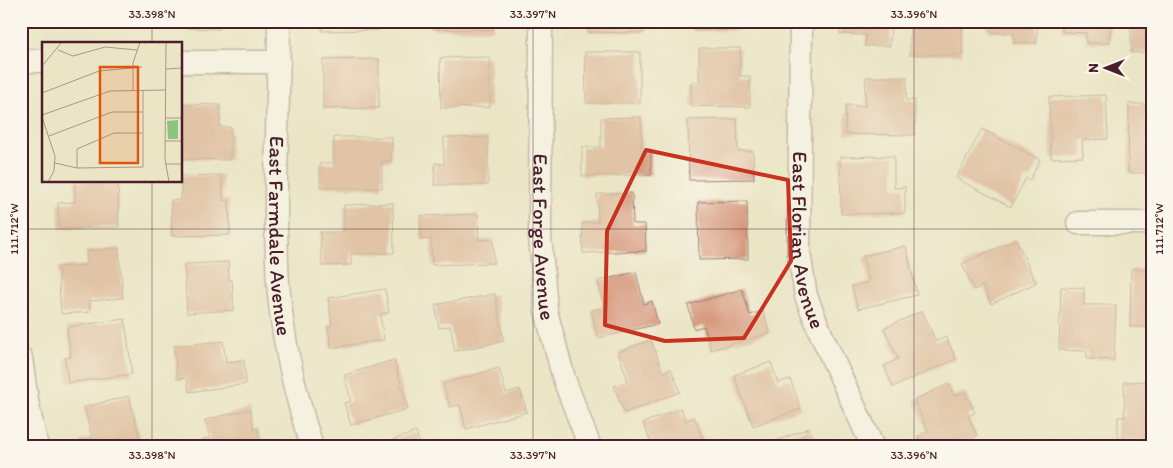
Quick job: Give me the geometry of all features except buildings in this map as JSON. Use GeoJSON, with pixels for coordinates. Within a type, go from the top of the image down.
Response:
{"type":"FeatureCollection","features":[{"type":"Feature","properties":{"kind":"street","name":"East Farmdale Avenue"},"geometry":{"type":"LineString","coordinates":[[279,21],[276,229],[278,285],[286,343],[303,420],[312,447]]}},
{"type":"Feature","properties":{"kind":"street","name":"East Forge Avenue"},"geometry":{"type":"LineString","coordinates":[[541,21],[540,236],[546,311],[564,379],[590,447]]}},
{"type":"Feature","properties":{"kind":"street","name":"East Florian Avenue"},"geometry":{"type":"LineString","coordinates":[[801,21],[799,244],[806,296],[872,447]]}},
{"type":"Feature","properties":{"kind":"street"},"geometry":{"type":"LineString","coordinates":[[21,61],[42,61]]}},
{"type":"Feature","properties":{"kind":"street"},"geometry":{"type":"LineString","coordinates":[[182,62],[279,62]]}},
{"type":"Feature","properties":{"kind":"street"},"geometry":{"type":"LineString","coordinates":[[1078,223],[1152,222]]}},
{"type":"Feature","properties":{"kind":"street"},"geometry":{"type":"LineString","coordinates":[[21,358],[26,401],[37,447]]}},
{"type":"Feature","properties":{"kind":"highlighted area"},"geometry":{"type":"Polygon","coordinates":[[[646,150],[788,180],[791,261],[744,338],[665,341],[605,325],[607,231],[646,150]]]}}]}
